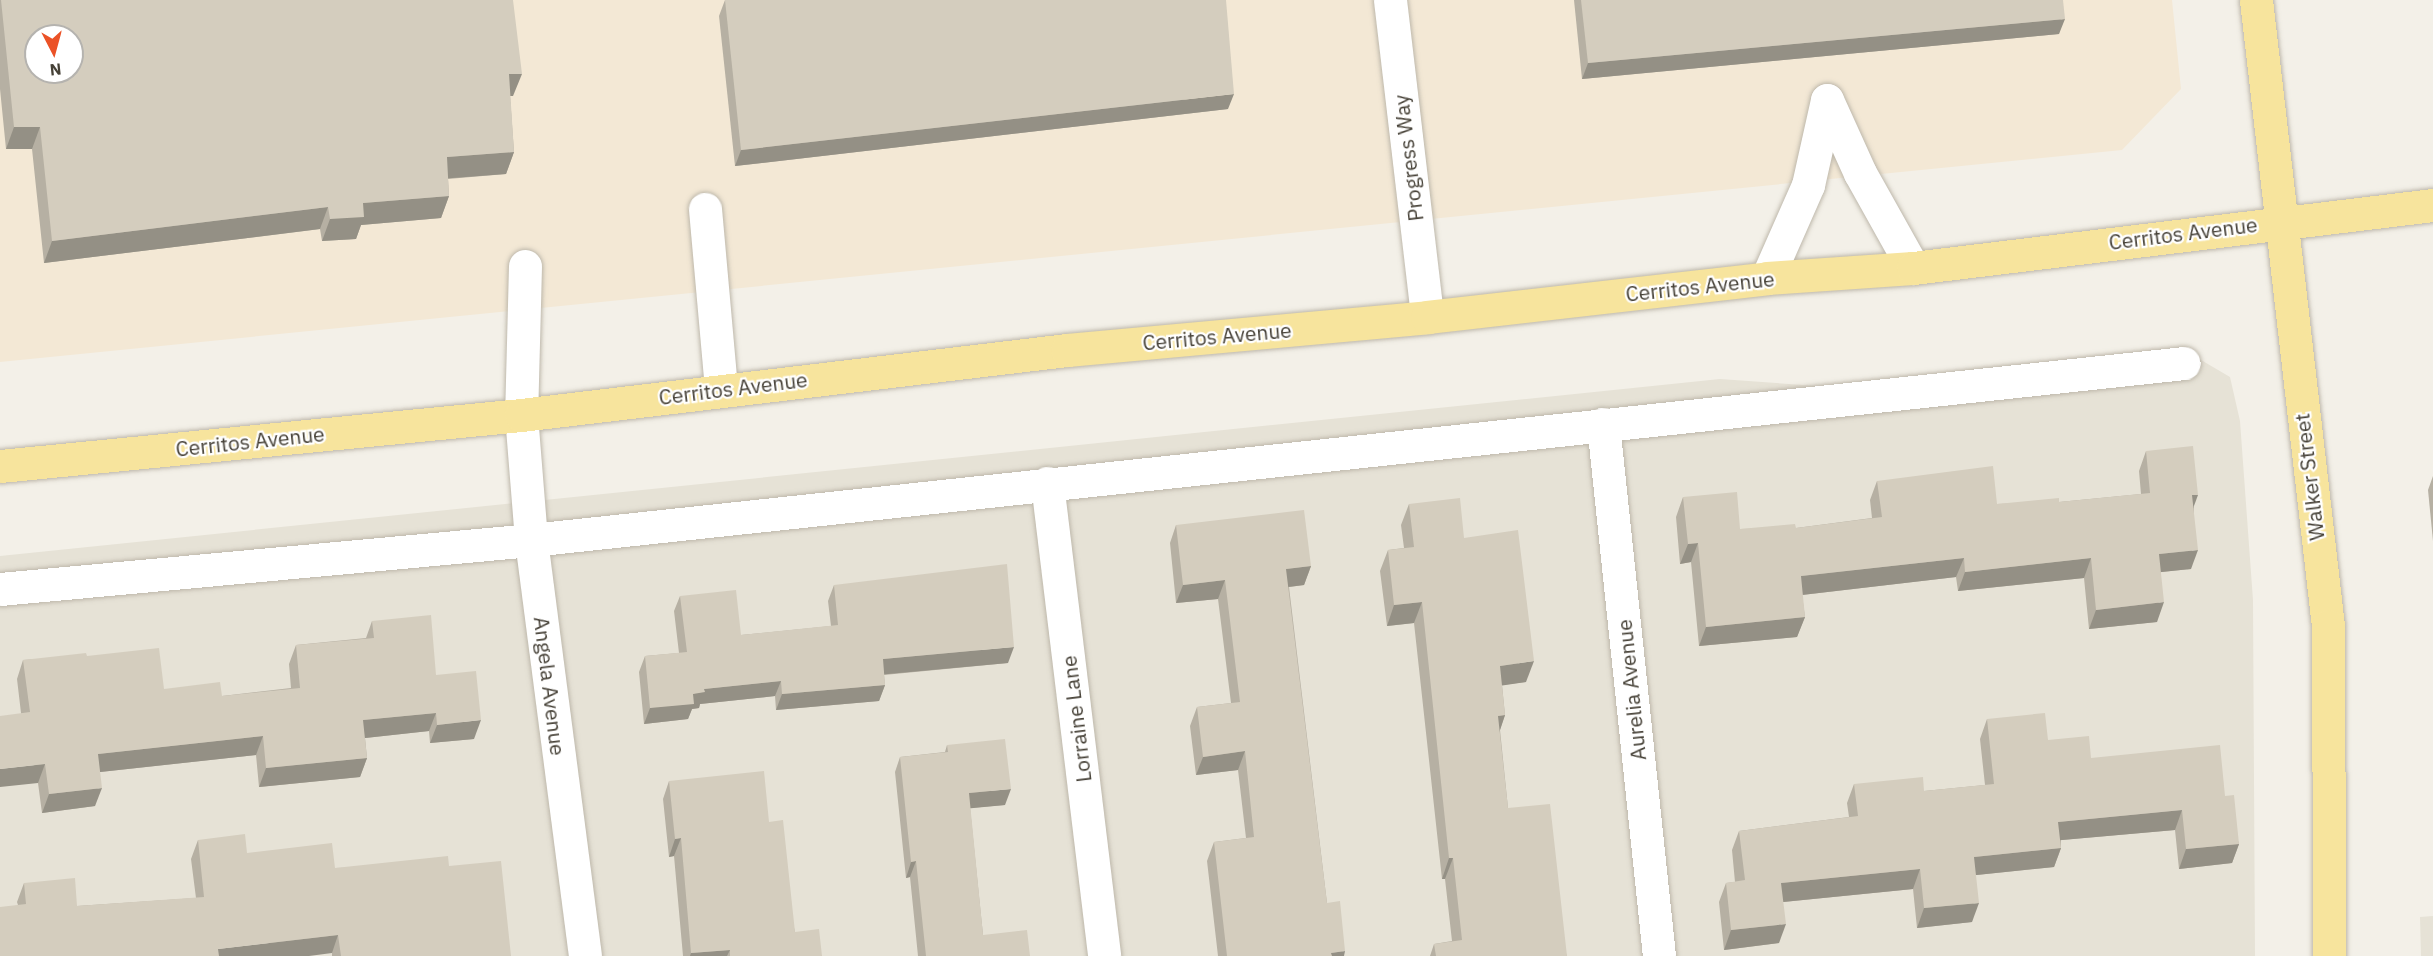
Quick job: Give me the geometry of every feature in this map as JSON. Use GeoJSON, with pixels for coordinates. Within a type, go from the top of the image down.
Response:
{"type":"FeatureCollection","features":[{"type":"Feature","properties":{"kind":"main road","name":"Walker Street"},"geometry":{"type":"LineString","coordinates":[[2256,0],[2278,221],[2328,626],[2329,956]]}},
{"type":"Feature","properties":{"kind":"main road","name":"Cerritos Avenue"},"geometry":{"type":"LineString","coordinates":[[0,466],[521,415],[721,388],[1067,350],[1427,317],[1767,278],[1913,268],[2278,221],[2433,205]]}},
{"type":"Feature","properties":{"kind":"street","name":"Progress Way"},"geometry":{"type":"LineString","coordinates":[[1390,0],[1427,317]]}},
{"type":"Feature","properties":{"kind":"street"},"geometry":{"type":"LineString","coordinates":[[1767,278],[1808,185],[1827,100],[1860,172],[1913,268]]}},
{"type":"Feature","properties":{"kind":"street"},"geometry":{"type":"LineString","coordinates":[[705,209],[721,388]]}},
{"type":"Feature","properties":{"kind":"street","name":"Angela Avenue"},"geometry":{"type":"LineString","coordinates":[[525,266],[521,415],[531,540],[585,956]]}},
{"type":"Feature","properties":{"kind":"street"},"geometry":{"type":"LineString","coordinates":[[0,589],[531,540],[2184,363]]}},
{"type":"Feature","properties":{"kind":"street","name":"Aurelia Avenue"},"geometry":{"type":"LineString","coordinates":[[1603,424],[1659,956]]}},
{"type":"Feature","properties":{"kind":"street","name":"Lorraine Lane"},"geometry":{"type":"LineString","coordinates":[[1047,483],[1104,956]]}},
{"type":"Feature","properties":{"kind":"shaded area"},"geometry":{"type":"Polygon","coordinates":[[[0,0],[2172,0],[2181,89],[2122,150],[0,362],[0,0]]]}},
{"type":"Feature","properties":{"kind":"shaded area"},"geometry":{"type":"Polygon","coordinates":[[[2184,350],[2230,377],[2240,421],[2253,600],[2255,956],[0,956],[0,556],[1720,379],[1831,387],[2184,350]]]}},
{"type":"Feature","properties":{"kind":"shaded area"},"geometry":{"type":"Polygon","coordinates":[[[2433,916],[2433,956],[2421,956],[2420,917],[2433,916]]]}},
{"type":"Feature","properties":{"kind":"building"},"geometry":{"type":"Polygon","coordinates":[[[1,0],[513,0],[522,74],[509,74],[514,152],[447,157],[449,196],[363,203],[364,217],[330,219],[328,207],[52,241],[40,127],[14,127],[1,0]]]}},
{"type":"Feature","properties":{"kind":"building"},"geometry":{"type":"Polygon","coordinates":[[[725,0],[1226,0],[1234,94],[741,150],[725,0]]]}},
{"type":"Feature","properties":{"kind":"building"},"geometry":{"type":"Polygon","coordinates":[[[1581,0],[2063,0],[2065,19],[1588,63],[1581,0]]]}},
{"type":"Feature","properties":{"kind":"building"},"geometry":{"type":"Polygon","coordinates":[[[2193,446],[2198,495],[2192,495],[2198,550],[2159,554],[2164,602],[2096,610],[2091,558],[1965,572],[1964,558],[1801,576],[1805,617],[1706,627],[1698,543],[1688,544],[1683,497],[1737,492],[1740,529],[1795,524],[1796,528],[1882,517],[1877,481],[1993,466],[1997,504],[2059,498],[2059,502],[2150,493],[2146,451],[2193,446]]]}},
{"type":"Feature","properties":{"kind":"building"},"geometry":{"type":"Polygon","coordinates":[[[1460,498],[1464,538],[1518,530],[1534,661],[1500,666],[1505,715],[1498,716],[1508,808],[1550,804],[1567,956],[1436,956],[1434,944],[1462,940],[1453,858],[1449,858],[1422,602],[1394,605],[1388,550],[1414,547],[1409,504],[1460,498]]]}},
{"type":"Feature","properties":{"kind":"building"},"geometry":{"type":"Polygon","coordinates":[[[1304,510],[1311,566],[1286,569],[1327,903],[1340,901],[1345,951],[1331,953],[1332,956],[1227,956],[1214,842],[1254,837],[1245,751],[1203,757],[1197,707],[1240,702],[1225,580],[1183,585],[1176,525],[1304,510]]]}},
{"type":"Feature","properties":{"kind":"building"},"geometry":{"type":"Polygon","coordinates":[[[1007,564],[1014,647],[883,659],[885,685],[782,694],[781,681],[704,689],[705,692],[693,694],[694,704],[650,708],[645,656],[687,652],[680,596],[736,590],[741,635],[838,625],[834,585],[1007,564]]]}},
{"type":"Feature","properties":{"kind":"building"},"geometry":{"type":"Polygon","coordinates":[[[431,615],[436,675],[476,671],[481,720],[437,725],[436,713],[363,720],[367,758],[266,768],[263,736],[98,754],[102,788],[49,794],[45,764],[0,769],[0,716],[30,712],[23,660],[159,648],[164,689],[220,682],[222,696],[300,688],[296,645],[374,638],[372,621],[431,615]]]}},
{"type":"Feature","properties":{"kind":"building"},"geometry":{"type":"Polygon","coordinates":[[[2045,713],[2048,740],[2089,736],[2091,758],[2220,745],[2225,796],[2234,795],[2239,844],[2186,849],[2182,810],[2058,822],[2061,848],[1974,857],[1979,903],[1924,908],[1920,869],[1781,883],[1786,924],[1731,930],[1726,883],[1745,880],[1739,831],[1858,816],[1854,784],[1923,777],[1924,791],[1994,784],[1987,719],[2045,713]]]}},
{"type":"Feature","properties":{"kind":"building"},"geometry":{"type":"Polygon","coordinates":[[[1005,739],[1011,789],[969,793],[983,935],[1027,930],[1030,956],[926,956],[916,861],[911,862],[900,757],[948,752],[947,745],[1005,739]]]}},
{"type":"Feature","properties":{"kind":"building"},"geometry":{"type":"Polygon","coordinates":[[[764,771],[769,822],[783,820],[795,932],[819,929],[822,956],[730,956],[730,950],[691,953],[681,838],[675,839],[669,781],[764,771]]]}},
{"type":"Feature","properties":{"kind":"building"},"geometry":{"type":"Polygon","coordinates":[[[245,834],[247,853],[332,843],[335,868],[448,856],[449,866],[501,861],[511,956],[341,956],[338,935],[218,949],[219,956],[0,956],[0,907],[26,904],[24,883],[75,878],[77,906],[204,897],[198,840],[245,834]]]}}]}
